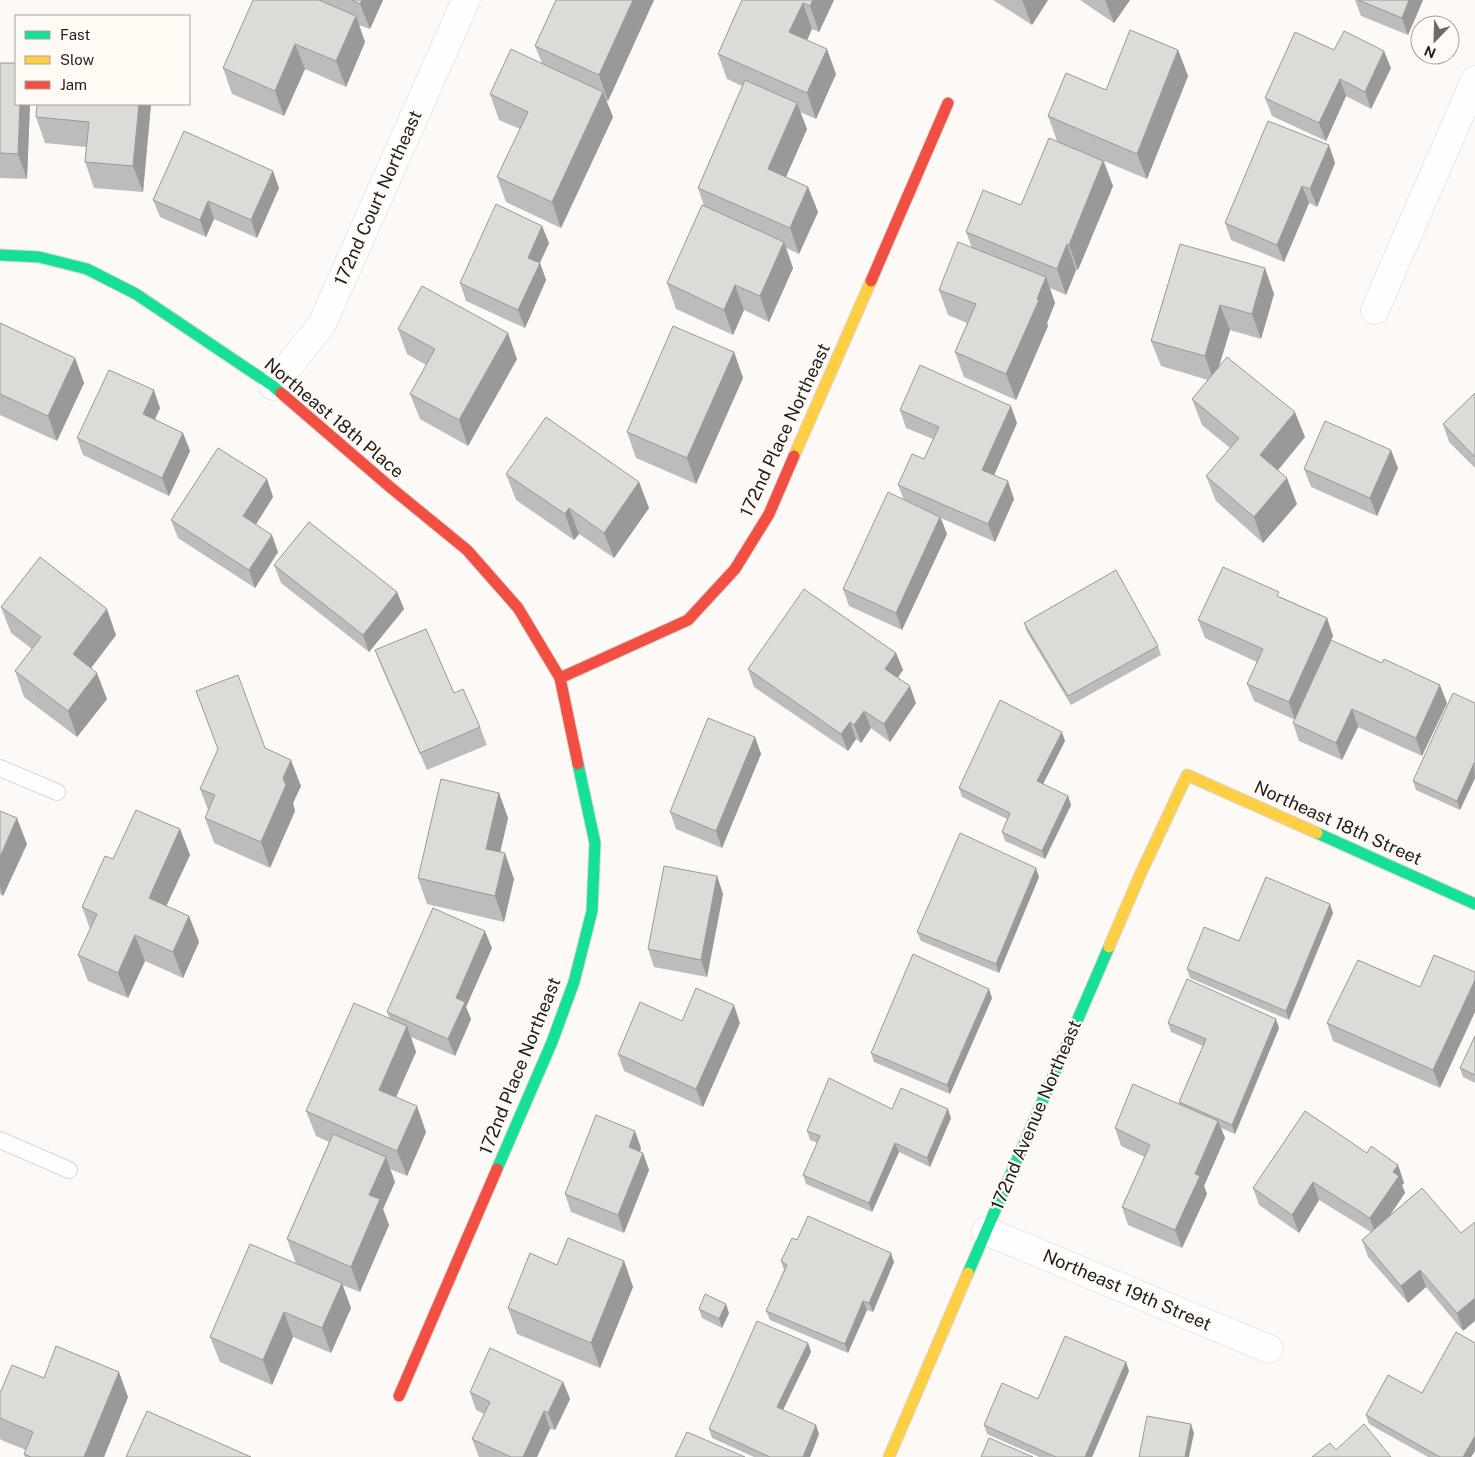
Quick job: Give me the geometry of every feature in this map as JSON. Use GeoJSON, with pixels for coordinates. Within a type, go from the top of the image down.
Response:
{"type":"FeatureCollection","features":[{"type":"Feature","properties":{"kind":"street","name":"172nd Court Northeast"},"geometry":{"type":"LineString","coordinates":[[273,386],[322,324],[466,0]]}},
{"type":"Feature","properties":{"kind":"street"},"geometry":{"type":"LineString","coordinates":[[1375,310],[1475,80]]}},
{"type":"Feature","properties":{"kind":"street","name":"172nd Place Northeast"},"geometry":{"type":"LineString","coordinates":[[399,1396],[552,1042],[574,982],[592,911],[595,843],[560,678],[688,620],[735,569],[769,514],[948,103]]}},
{"type":"Feature","properties":{"kind":"street","name":"Northeast 18th Place"},"geometry":{"type":"LineString","coordinates":[[0,255],[39,257],[87,269],[136,294],[273,386],[390,487],[467,550],[518,608],[560,678]]}},
{"type":"Feature","properties":{"kind":"street","name":"Northeast 18th Street"},"geometry":{"type":"LineString","coordinates":[[1187,774],[1475,904]]}},
{"type":"Feature","properties":{"kind":"street","name":"172nd Avenue Northeast"},"geometry":{"type":"LineString","coordinates":[[889,1457],[1140,875],[1187,774]]}},
{"type":"Feature","properties":{"kind":"street","name":"Northeast 19th Street"},"geometry":{"type":"LineString","coordinates":[[986,1231],[1269,1349]]}},
{"type":"Feature","properties":{"kind":"lane"},"geometry":{"type":"LineString","coordinates":[[0,768],[57,792]]}},
{"type":"Feature","properties":{"kind":"lane"},"geometry":{"type":"LineString","coordinates":[[0,1140],[69,1170]]}},
{"type":"Feature","properties":{"kind":"building"},"geometry":{"type":"Polygon","coordinates":[[[253,0],[319,0],[356,16],[336,61],[295,44],[275,91],[223,68],[253,0]]]}},
{"type":"Feature","properties":{"kind":"building"},"geometry":{"type":"Polygon","coordinates":[[[352,0],[362,0],[360,4],[352,0]]]}},
{"type":"Feature","properties":{"kind":"building"},"geometry":{"type":"Polygon","coordinates":[[[556,0],[633,0],[599,75],[535,46],[556,0]]]}},
{"type":"Feature","properties":{"kind":"building"},"geometry":{"type":"Polygon","coordinates":[[[742,0],[813,0],[810,6],[803,3],[789,32],[827,49],[807,93],[718,54],[742,0]]]}},
{"type":"Feature","properties":{"kind":"building"},"geometry":{"type":"Polygon","coordinates":[[[1358,0],[1409,0],[1402,18],[1358,0]]]}},
{"type":"Feature","properties":{"kind":"building"},"geometry":{"type":"Polygon","coordinates":[[[1130,30],[1178,50],[1137,154],[1048,116],[1066,73],[1106,90],[1130,30]]]}},
{"type":"Feature","properties":{"kind":"building"},"geometry":{"type":"Polygon","coordinates":[[[1344,31],[1384,51],[1365,92],[1340,79],[1319,123],[1265,98],[1295,32],[1334,50],[1344,31]]]}},
{"type":"Feature","properties":{"kind":"building"},"geometry":{"type":"Polygon","coordinates":[[[511,49],[603,92],[552,202],[497,177],[528,112],[490,94],[511,49]]]}},
{"type":"Feature","properties":{"kind":"building"},"geometry":{"type":"Polygon","coordinates":[[[0,63],[15,63],[15,105],[20,105],[18,154],[0,153],[0,63]]]}},
{"type":"Feature","properties":{"kind":"building"},"geometry":{"type":"Polygon","coordinates":[[[745,80],[797,103],[768,169],[808,187],[790,228],[698,188],[745,80]]]}},
{"type":"Feature","properties":{"kind":"building"},"geometry":{"type":"Polygon","coordinates":[[[37,105],[139,105],[133,166],[85,162],[89,122],[36,117],[37,105]]]}},
{"type":"Feature","properties":{"kind":"building"},"geometry":{"type":"Polygon","coordinates":[[[1268,121],[1329,145],[1310,189],[1302,186],[1277,245],[1225,223],[1268,121]]]}},
{"type":"Feature","properties":{"kind":"building"},"geometry":{"type":"Polygon","coordinates":[[[184,131],[273,171],[251,220],[208,201],[200,220],[153,200],[184,131]]]}},
{"type":"Feature","properties":{"kind":"building"},"geometry":{"type":"Polygon","coordinates":[[[1049,138],[1103,161],[1069,245],[1067,244],[1057,269],[966,232],[983,190],[1021,205],[1049,138]]]}},
{"type":"Feature","properties":{"kind":"building"},"geometry":{"type":"Polygon","coordinates":[[[496,204],[542,226],[528,258],[540,263],[518,310],[460,283],[496,204]]]}},
{"type":"Feature","properties":{"kind":"building"},"geometry":{"type":"Polygon","coordinates":[[[702,205],[784,242],[760,296],[735,285],[724,310],[667,283],[702,205]]]}},
{"type":"Feature","properties":{"kind":"building"},"geometry":{"type":"Polygon","coordinates":[[[958,242],[1046,277],[1037,299],[1039,300],[1006,374],[955,352],[976,304],[939,290],[958,242]]]}},
{"type":"Feature","properties":{"kind":"building"},"geometry":{"type":"Polygon","coordinates":[[[1180,244],[1265,268],[1252,314],[1220,305],[1205,356],[1151,341],[1180,244]]]}},
{"type":"Feature","properties":{"kind":"building"},"geometry":{"type":"Polygon","coordinates":[[[422,286],[508,333],[459,420],[410,394],[435,349],[398,329],[422,286]]]}},
{"type":"Feature","properties":{"kind":"building"},"geometry":{"type":"Polygon","coordinates":[[[0,323],[75,358],[48,416],[0,394],[0,323]]]}},
{"type":"Feature","properties":{"kind":"building"},"geometry":{"type":"Polygon","coordinates":[[[673,326],[734,352],[687,458],[627,432],[673,326]]]}},
{"type":"Feature","properties":{"kind":"building"},"geometry":{"type":"Polygon","coordinates":[[[1227,357],[1295,412],[1260,455],[1287,478],[1254,517],[1206,476],[1239,438],[1192,399],[1227,357]]]}},
{"type":"Feature","properties":{"kind":"building"},"geometry":{"type":"Polygon","coordinates":[[[920,365],[1011,406],[982,470],[1008,481],[988,524],[898,485],[912,454],[924,459],[939,427],[900,410],[920,365]]]}},
{"type":"Feature","properties":{"kind":"building"},"geometry":{"type":"Polygon","coordinates":[[[109,370],[154,390],[143,414],[183,433],[162,478],[77,438],[109,370]]]}},
{"type":"Feature","properties":{"kind":"building"},"geometry":{"type":"Polygon","coordinates":[[[1475,393],[1475,457],[1443,424],[1475,393]]]}},
{"type":"Feature","properties":{"kind":"building"},"geometry":{"type":"Polygon","coordinates":[[[546,417],[639,482],[604,533],[569,508],[565,514],[506,474],[546,417]]]}},
{"type":"Feature","properties":{"kind":"building"},"geometry":{"type":"Polygon","coordinates":[[[1325,421],[1391,450],[1370,498],[1304,469],[1325,421]]]}},
{"type":"Feature","properties":{"kind":"building"},"geometry":{"type":"Polygon","coordinates":[[[218,448],[267,479],[243,516],[272,535],[249,570],[171,520],[218,448]]]}},
{"type":"Feature","properties":{"kind":"building"},"geometry":{"type":"Polygon","coordinates":[[[888,492],[940,517],[896,613],[843,589],[888,492]]]}},
{"type":"Feature","properties":{"kind":"building"},"geometry":{"type":"Polygon","coordinates":[[[309,522],[397,592],[363,635],[274,565],[309,522]]]}},
{"type":"Feature","properties":{"kind":"building"},"geometry":{"type":"Polygon","coordinates":[[[40,557],[107,609],[73,654],[97,673],[68,711],[15,671],[41,637],[1,607],[40,557]]]}},
{"type":"Feature","properties":{"kind":"building"},"geometry":{"type":"Polygon","coordinates":[[[1223,567],[1279,592],[1277,596],[1327,618],[1289,702],[1247,684],[1263,649],[1198,620],[1223,567]]]}},
{"type":"Feature","properties":{"kind":"building"},"geometry":{"type":"Polygon","coordinates":[[[1116,570],[1158,646],[1068,696],[1024,623],[1116,570]]]}},
{"type":"Feature","properties":{"kind":"building"},"geometry":{"type":"Polygon","coordinates":[[[804,589],[896,653],[885,669],[910,686],[884,724],[864,711],[854,725],[850,722],[841,734],[748,669],[804,589]]]}},
{"type":"Feature","properties":{"kind":"building"},"geometry":{"type":"Polygon","coordinates":[[[426,629],[454,693],[463,689],[480,727],[420,753],[375,650],[426,629]]]}},
{"type":"Feature","properties":{"kind":"building"},"geometry":{"type":"Polygon","coordinates":[[[1331,640],[1382,663],[1384,659],[1440,685],[1416,738],[1352,709],[1336,743],[1293,723],[1331,640]]]}},
{"type":"Feature","properties":{"kind":"building"},"geometry":{"type":"Polygon","coordinates":[[[238,675],[265,748],[291,760],[283,778],[286,785],[261,842],[205,818],[215,795],[200,789],[218,749],[196,691],[238,675]]]}},
{"type":"Feature","properties":{"kind":"building"},"geometry":{"type":"Polygon","coordinates":[[[1453,693],[1475,703],[1475,764],[1457,801],[1413,781],[1453,693]]]}},
{"type":"Feature","properties":{"kind":"building"},"geometry":{"type":"Polygon","coordinates":[[[1000,700],[1062,732],[1037,781],[1068,796],[1042,851],[1002,832],[1010,813],[959,788],[1000,700]]]}},
{"type":"Feature","properties":{"kind":"building"},"geometry":{"type":"Polygon","coordinates":[[[708,718],[755,737],[716,831],[670,812],[708,718]]]}},
{"type":"Feature","properties":{"kind":"building"},"geometry":{"type":"Polygon","coordinates":[[[441,779],[499,793],[486,849],[505,853],[495,896],[418,878],[441,779]]]}},
{"type":"Feature","properties":{"kind":"building"},"geometry":{"type":"Polygon","coordinates":[[[136,810],[180,829],[149,898],[189,916],[173,952],[135,935],[118,973],[78,955],[97,914],[82,907],[105,856],[113,859],[136,810]]]}},
{"type":"Feature","properties":{"kind":"building"},"geometry":{"type":"Polygon","coordinates":[[[0,811],[17,818],[0,857],[0,811]]]}},
{"type":"Feature","properties":{"kind":"building"},"geometry":{"type":"Polygon","coordinates":[[[960,833],[1036,868],[996,964],[917,932],[960,833]]]}},
{"type":"Feature","properties":{"kind":"building"},"geometry":{"type":"Polygon","coordinates":[[[664,866],[717,876],[701,960],[648,949],[664,866]]]}},
{"type":"Feature","properties":{"kind":"building"},"geometry":{"type":"Polygon","coordinates":[[[1266,877],[1330,904],[1286,1011],[1187,969],[1204,927],[1239,941],[1266,877]]]}},
{"type":"Feature","properties":{"kind":"building"},"geometry":{"type":"Polygon","coordinates":[[[433,908],[485,931],[456,998],[465,1002],[448,1039],[387,1012],[433,908]]]}},
{"type":"Feature","properties":{"kind":"building"},"geometry":{"type":"Polygon","coordinates":[[[913,954],[989,989],[947,1085],[871,1053],[913,954]]]}},
{"type":"Feature","properties":{"kind":"building"},"geometry":{"type":"Polygon","coordinates":[[[1434,955],[1475,972],[1475,980],[1433,1070],[1327,1023],[1358,960],[1420,987],[1434,955]]]}},
{"type":"Feature","properties":{"kind":"building"},"geometry":{"type":"Polygon","coordinates":[[[1187,979],[1276,1019],[1232,1125],[1179,1102],[1206,1039],[1168,1023],[1187,979]]]}},
{"type":"Feature","properties":{"kind":"building"},"geometry":{"type":"Polygon","coordinates":[[[696,988],[734,1005],[696,1089],[618,1054],[640,1002],[682,1021],[696,988]]]}},
{"type":"Feature","properties":{"kind":"building"},"geometry":{"type":"Polygon","coordinates":[[[354,1003],[407,1026],[379,1090],[417,1106],[397,1151],[306,1111],[354,1003]]]}},
{"type":"Feature","properties":{"kind":"building"},"geometry":{"type":"Polygon","coordinates":[[[1475,1036],[1475,1075],[1460,1068],[1475,1036]]]}},
{"type":"Feature","properties":{"kind":"building"},"geometry":{"type":"Polygon","coordinates":[[[829,1078],[892,1109],[901,1088],[948,1109],[927,1158],[895,1143],[869,1203],[803,1175],[820,1136],[807,1131],[829,1078]]]}},
{"type":"Feature","properties":{"kind":"building"},"geometry":{"type":"Polygon","coordinates":[[[1133,1084],[1218,1121],[1195,1174],[1200,1176],[1175,1230],[1122,1207],[1150,1145],[1115,1128],[1133,1084]]]}},
{"type":"Feature","properties":{"kind":"building"},"geometry":{"type":"Polygon","coordinates":[[[1305,1111],[1367,1153],[1371,1146],[1398,1165],[1393,1172],[1399,1176],[1370,1218],[1313,1182],[1292,1215],[1253,1188],[1305,1111]]]}},
{"type":"Feature","properties":{"kind":"building"},"geometry":{"type":"Polygon","coordinates":[[[596,1115],[635,1131],[629,1147],[643,1153],[618,1215],[565,1194],[596,1115]]]}},
{"type":"Feature","properties":{"kind":"building"},"geometry":{"type":"Polygon","coordinates":[[[333,1134],[386,1157],[369,1195],[380,1199],[351,1267],[287,1239],[333,1134]]]}},
{"type":"Feature","properties":{"kind":"building"},"geometry":{"type":"Polygon","coordinates":[[[1422,1188],[1461,1233],[1475,1222],[1475,1298],[1457,1313],[1420,1270],[1401,1286],[1362,1240],[1422,1188]]]}},
{"type":"Feature","properties":{"kind":"building"},"geometry":{"type":"Polygon","coordinates":[[[808,1216],[891,1253],[869,1303],[863,1301],[845,1344],[766,1311],[787,1265],[781,1261],[792,1238],[797,1240],[808,1216]]]}},
{"type":"Feature","properties":{"kind":"building"},"geometry":{"type":"Polygon","coordinates":[[[568,1238],[624,1261],[591,1343],[508,1308],[530,1253],[557,1265],[568,1238]]]}},
{"type":"Feature","properties":{"kind":"building"},"geometry":{"type":"Polygon","coordinates":[[[250,1244],[342,1283],[322,1328],[284,1312],[263,1360],[210,1337],[250,1244]]]}},
{"type":"Feature","properties":{"kind":"building"},"geometry":{"type":"Polygon","coordinates":[[[705,1294],[726,1304],[719,1319],[699,1309],[705,1294]]]}},
{"type":"Feature","properties":{"kind":"building"},"geometry":{"type":"Polygon","coordinates":[[[757,1321],[808,1343],[777,1407],[816,1425],[803,1457],[770,1457],[709,1429],[757,1321]]]}},
{"type":"Feature","properties":{"kind":"building"},"geometry":{"type":"Polygon","coordinates":[[[1456,1332],[1475,1343],[1475,1436],[1463,1457],[1440,1457],[1366,1415],[1388,1375],[1422,1393],[1456,1332]]]}},
{"type":"Feature","properties":{"kind":"building"},"geometry":{"type":"Polygon","coordinates":[[[1065,1336],[1126,1362],[1085,1457],[1056,1457],[984,1425],[1002,1383],[1038,1399],[1065,1336]]]}},
{"type":"Feature","properties":{"kind":"building"},"geometry":{"type":"Polygon","coordinates":[[[56,1346],[119,1372],[84,1457],[31,1457],[24,1454],[33,1432],[0,1418],[0,1393],[12,1365],[44,1378],[56,1346]]]}},
{"type":"Feature","properties":{"kind":"building"},"geometry":{"type":"Polygon","coordinates":[[[490,1348],[563,1382],[548,1413],[544,1411],[523,1457],[511,1457],[472,1439],[490,1402],[470,1392],[490,1348]]]}},
{"type":"Feature","properties":{"kind":"building"},"geometry":{"type":"Polygon","coordinates":[[[147,1411],[251,1457],[126,1457],[147,1411]]]}},
{"type":"Feature","properties":{"kind":"building"},"geometry":{"type":"Polygon","coordinates":[[[1147,1416],[1191,1424],[1185,1457],[1139,1457],[1147,1416]]]}},
{"type":"Feature","properties":{"kind":"building"},"geometry":{"type":"Polygon","coordinates":[[[1364,1424],[1391,1457],[1312,1457],[1330,1443],[1336,1450],[1364,1424]]]}},
{"type":"Feature","properties":{"kind":"building"},"geometry":{"type":"Polygon","coordinates":[[[687,1432],[745,1457],[675,1457],[687,1432]]]}},
{"type":"Feature","properties":{"kind":"building"},"geometry":{"type":"Polygon","coordinates":[[[989,1438],[1033,1457],[981,1457],[989,1438]]]}},
{"type":"Feature","properties":{"kind":"traffic: fast"},"geometry":{"type":"LineString","coordinates":[[0,255],[39,257],[87,269],[136,294],[281,393]]}},
{"type":"Feature","properties":{"kind":"traffic: fast"},"geometry":{"type":"LineString","coordinates":[[497,1169],[552,1042],[574,982],[592,911],[595,843],[578,764]]}},
{"type":"Feature","properties":{"kind":"traffic: fast"},"geometry":{"type":"LineString","coordinates":[[1317,833],[1475,904]]}},
{"type":"Feature","properties":{"kind":"traffic: fast"},"geometry":{"type":"LineString","coordinates":[[968,1273],[1109,947]]}},
{"type":"Feature","properties":{"kind":"traffic: slow"},"geometry":{"type":"LineString","coordinates":[[794,456],[871,281]]}},
{"type":"Feature","properties":{"kind":"traffic: slow"},"geometry":{"type":"LineString","coordinates":[[1109,947],[1140,875],[1187,775],[1317,833]]}},
{"type":"Feature","properties":{"kind":"traffic: slow"},"geometry":{"type":"LineString","coordinates":[[889,1457],[968,1273]]}},
{"type":"Feature","properties":{"kind":"traffic: jam"},"geometry":{"type":"LineString","coordinates":[[871,281],[948,103]]}},
{"type":"Feature","properties":{"kind":"traffic: jam"},"geometry":{"type":"LineString","coordinates":[[281,393],[390,487],[467,550],[518,608],[560,678]]}},
{"type":"Feature","properties":{"kind":"traffic: jam"},"geometry":{"type":"LineString","coordinates":[[578,764],[560,678],[688,620],[735,569],[769,514],[794,456]]}},
{"type":"Feature","properties":{"kind":"traffic: jam"},"geometry":{"type":"LineString","coordinates":[[399,1396],[497,1169]]}}]}
